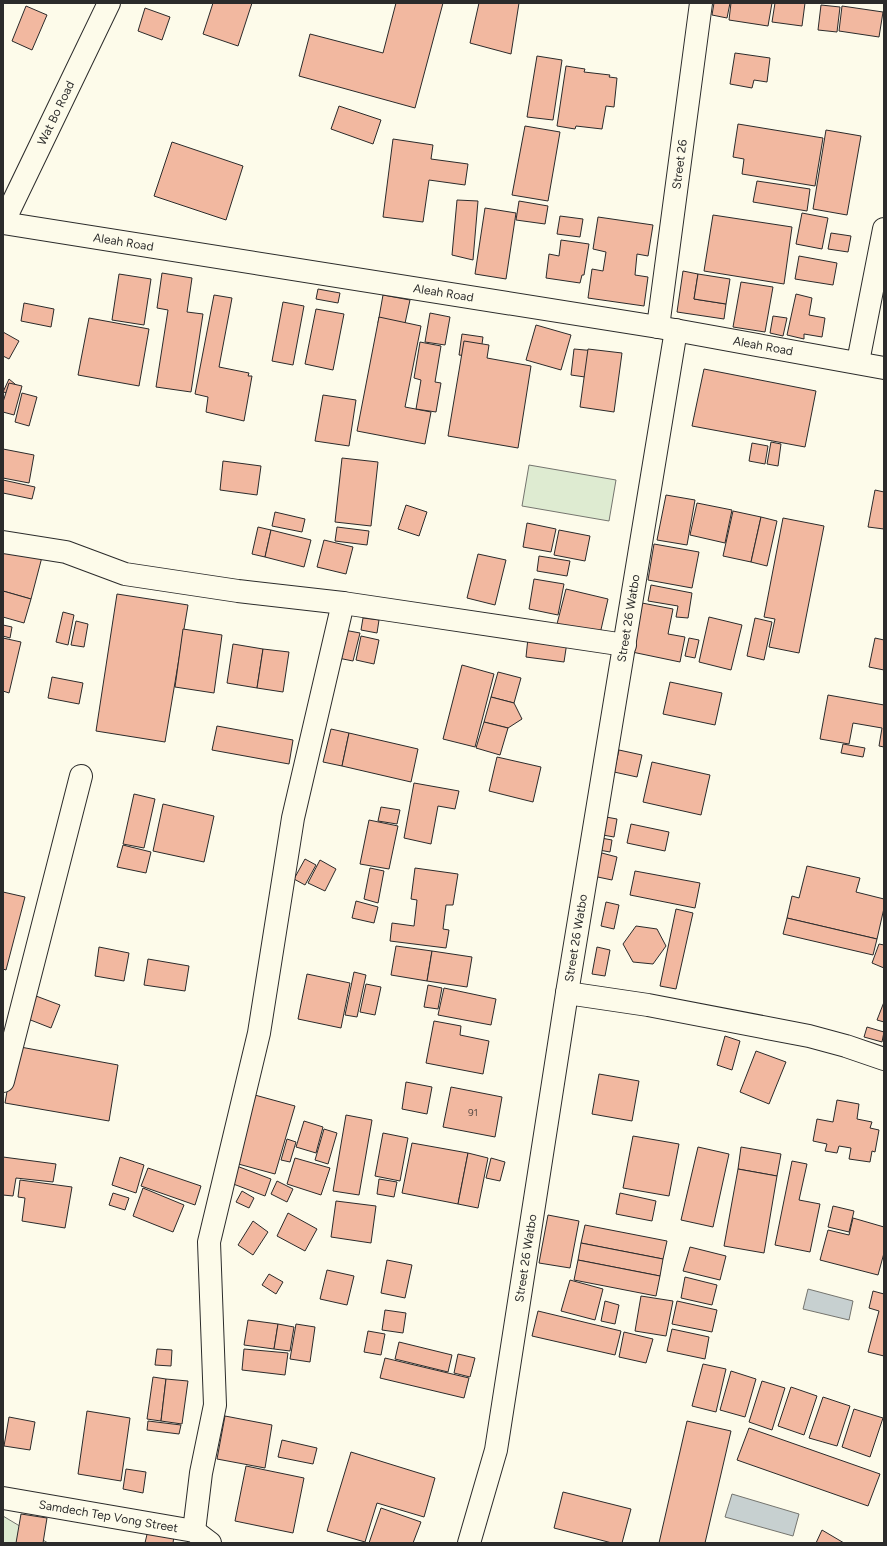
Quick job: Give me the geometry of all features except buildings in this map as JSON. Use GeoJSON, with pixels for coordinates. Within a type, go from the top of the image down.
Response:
{"type":"FeatureCollection","features":[{"type":"Feature","properties":{"kind":"street","name":"Wat Bo Road"},"geometry":{"type":"LineString","coordinates":[[3,223],[109,3]]}},
{"type":"Feature","properties":{"kind":"street","name":"Street 26"},"geometry":{"type":"LineString","coordinates":[[667,329],[701,3]]}},
{"type":"Feature","properties":{"kind":"street","name":"Aleah Road"},"geometry":{"type":"LineString","coordinates":[[3,223],[667,329],[858,362],[884,368]]}},
{"type":"Feature","properties":{"kind":"street"},"geometry":{"type":"LineString","coordinates":[[858,362],[884,229]]}},
{"type":"Feature","properties":{"kind":"street","name":"Street 26 Watbo"},"geometry":{"type":"LineString","coordinates":[[469,1543],[496,1450],[567,993],[625,645],[667,329]]}},
{"type":"Feature","properties":{"kind":"street"},"geometry":{"type":"LineString","coordinates":[[3,542],[66,552],[126,574],[238,591],[343,603],[625,645]]}},
{"type":"Feature","properties":{"kind":"street"},"geometry":{"type":"LineString","coordinates":[[202,1537],[201,1473],[215,1405],[209,1242],[259,1033],[292,818],[343,603]]}},
{"type":"Feature","properties":{"kind":"street"},"geometry":{"type":"LineString","coordinates":[[3,1081],[81,776]]}},
{"type":"Feature","properties":{"kind":"street"},"geometry":{"type":"LineString","coordinates":[[567,993],[648,1005],[809,1036],[846,1046],[884,1059]]}},
{"type":"Feature","properties":{"kind":"street","name":"Samdech Tep Vong Street"},"geometry":{"type":"LineString","coordinates":[[3,1498],[202,1537]]}},
{"type":"Feature","properties":{"kind":"green space"},"geometry":{"type":"Polygon","coordinates":[[[529,465],[616,480],[609,521],[522,506],[529,465]]]}},
{"type":"Feature","properties":{"kind":"green space"},"geometry":{"type":"Polygon","coordinates":[[[3,1516],[48,1543],[3,1543],[3,1516]]]}},
{"type":"Feature","properties":{"kind":"shaded area"},"geometry":{"type":"Polygon","coordinates":[[[808,1289],[853,1301],[849,1320],[803,1309],[808,1289]]]}},
{"type":"Feature","properties":{"kind":"shaded area"},"geometry":{"type":"Polygon","coordinates":[[[732,1494],[799,1514],[793,1536],[725,1517],[732,1494]]]}}]}
